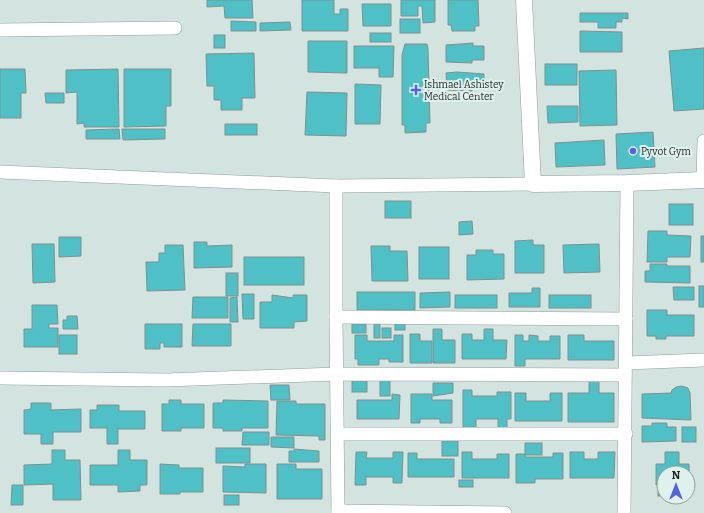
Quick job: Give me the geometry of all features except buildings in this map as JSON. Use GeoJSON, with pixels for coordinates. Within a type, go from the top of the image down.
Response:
{"type":"FeatureCollection","features":[{"type":"Feature","properties":{"kind":"street"},"geometry":{"type":"LineString","coordinates":[[524,0],[533,184]]}},
{"type":"Feature","properties":{"kind":"street"},"geometry":{"type":"LineString","coordinates":[[0,30],[175,28]]}},
{"type":"Feature","properties":{"kind":"street"},"geometry":{"type":"LineString","coordinates":[[0,172],[336,186],[627,184],[703,180],[704,141]]}},
{"type":"Feature","properties":{"kind":"street"},"geometry":{"type":"LineString","coordinates":[[624,513],[626,434],[625,369],[627,184]]}},
{"type":"Feature","properties":{"kind":"street"},"geometry":{"type":"LineString","coordinates":[[336,186],[338,512],[505,513]]}},
{"type":"Feature","properties":{"kind":"street"},"geometry":{"type":"LineString","coordinates":[[336,317],[626,318]]}},
{"type":"Feature","properties":{"kind":"street"},"geometry":{"type":"LineString","coordinates":[[0,378],[166,380],[336,374],[625,369],[704,360]]}},
{"type":"Feature","properties":{"kind":"street"},"geometry":{"type":"LineString","coordinates":[[338,434],[626,434]]}},
{"type":"Feature","properties":{"kind":"place","name":"Ishmael Ashistey Medical Center"},"geometry":{"type":"Point","coordinates":[416,90]}},
{"type":"Feature","properties":{"kind":"place","name":"Pyvot Gym"},"geometry":{"type":"Point","coordinates":[633,151]}}]}
